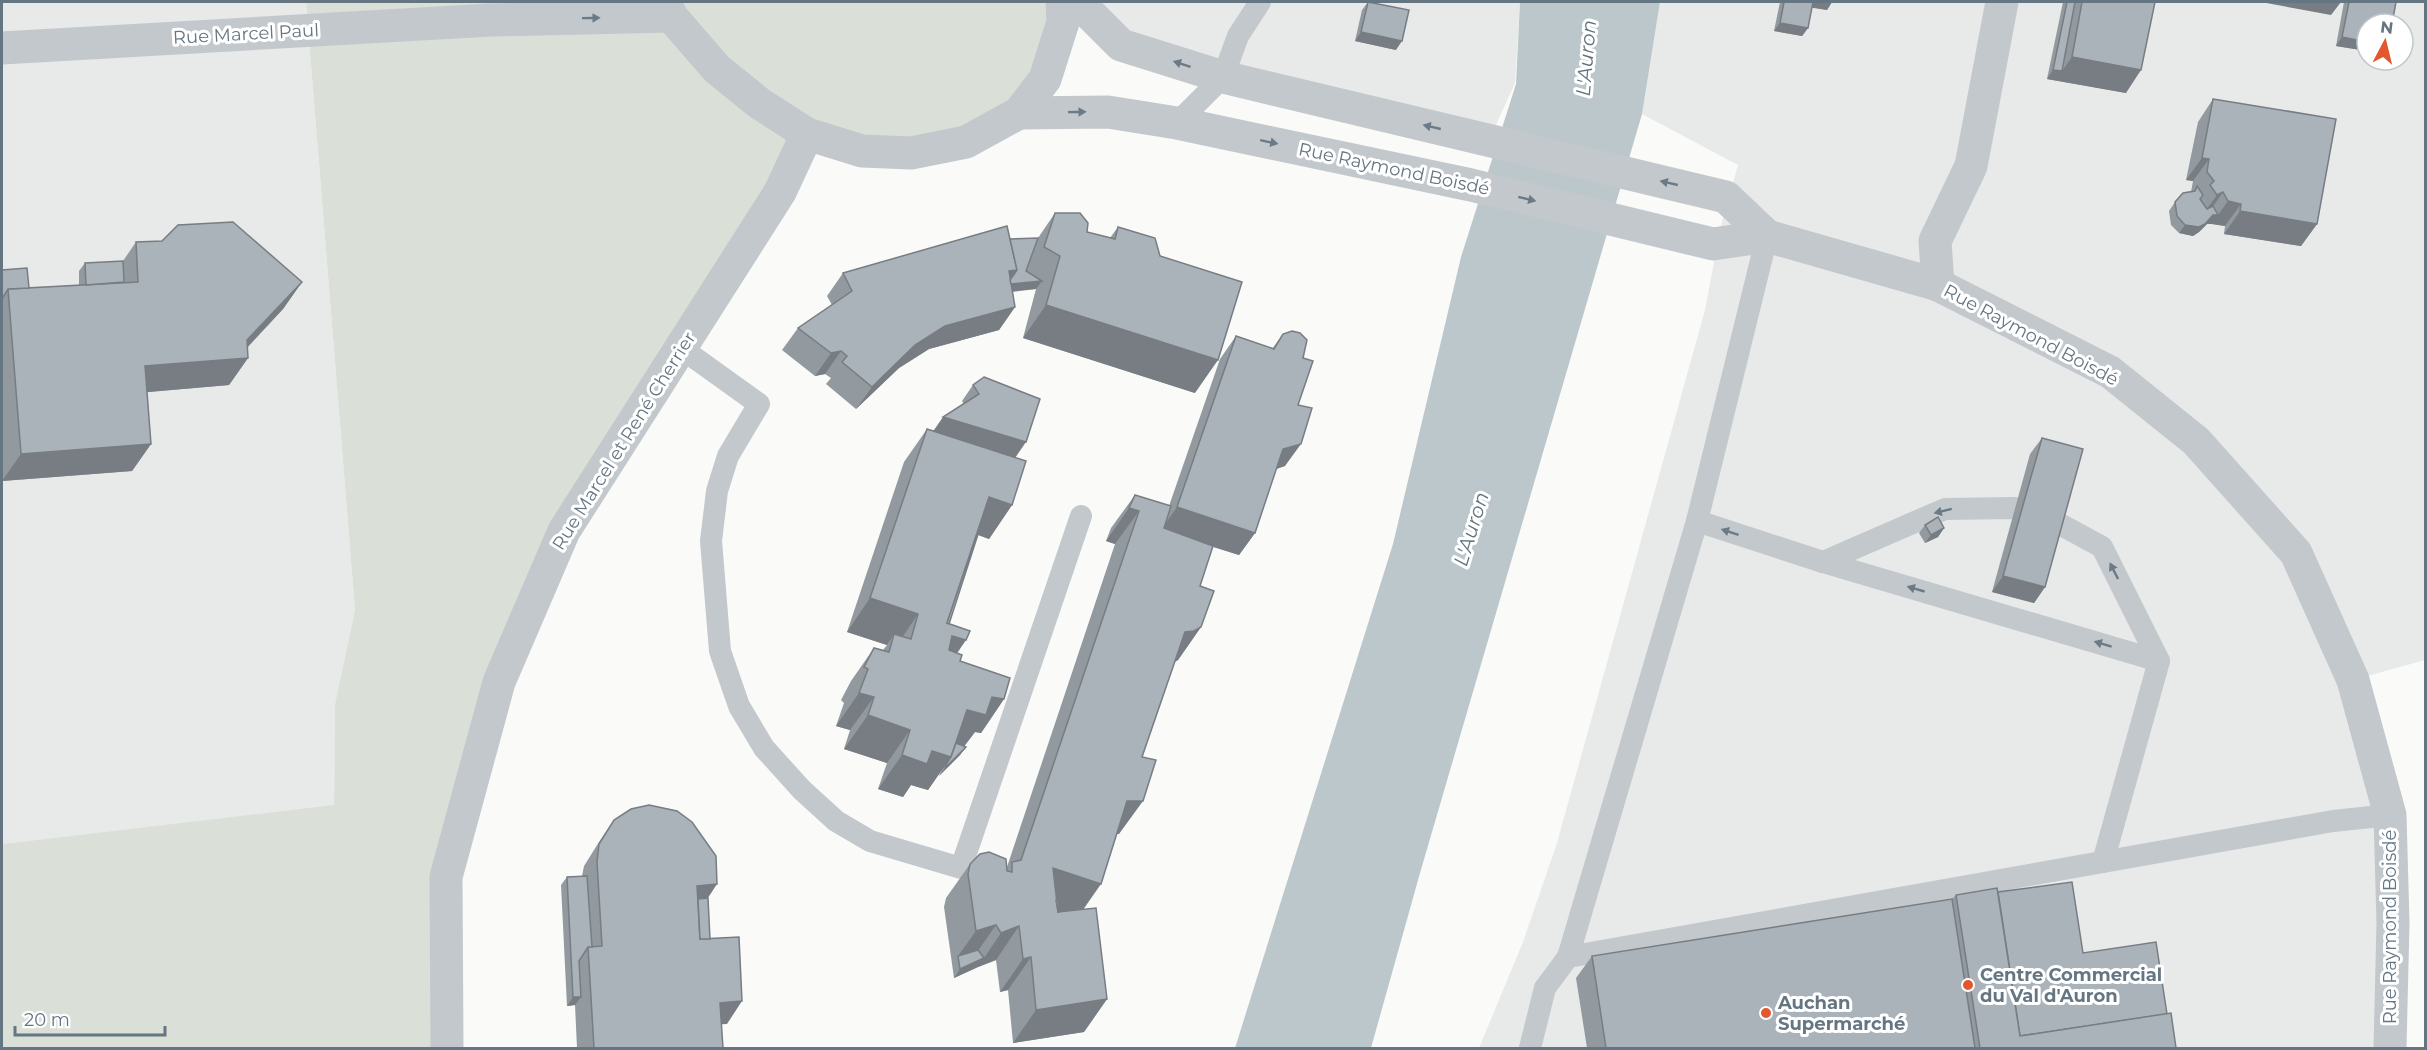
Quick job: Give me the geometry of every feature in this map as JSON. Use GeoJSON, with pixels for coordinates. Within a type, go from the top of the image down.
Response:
{"type":"FeatureCollection","features":[{"type":"Feature","properties":{"kind":"street","name":"Rue Marcel Paul"},"geometry":{"type":"LineString","coordinates":[[491,20],[562,2]]}},
{"type":"Feature","properties":{"kind":"street"},"geometry":{"type":"LineString","coordinates":[[668,9],[717,69],[759,103],[807,134],[862,151],[911,153],[966,142],[1018,113],[1045,79],[1063,22],[1062,2]]}},
{"type":"Feature","properties":{"kind":"street","name":"Rue Raymond Boisdé"},"geometry":{"type":"LineString","coordinates":[[1078,2],[1121,45],[1222,77],[1726,197],[1767,236]]}},
{"type":"Feature","properties":{"kind":"street"},"geometry":{"type":"LineString","coordinates":[[1938,285],[1935,241],[1971,166],[2002,2]]}},
{"type":"Feature","properties":{"kind":"street","name":"Rue Marcel Paul"},"geometry":{"type":"LineString","coordinates":[[2,48],[668,9]]}},
{"type":"Feature","properties":{"kind":"street","name":"Rue Raymond Boisdé"},"geometry":{"type":"LineString","coordinates":[[1018,113],[1108,112],[1177,123],[1471,185],[1713,244],[1767,236],[1938,285],[2110,372],[2196,441],[2296,553],[2352,680],[2390,815],[2393,923],[2390,1048]]}},
{"type":"Feature","properties":{"kind":"street","name":"Rue Marcel et René Cherrier"},"geometry":{"type":"LineString","coordinates":[[447,1048],[446,877],[499,682],[564,531],[780,192],[807,134]]}},
{"type":"Feature","properties":{"kind":"lane"},"geometry":{"type":"LineString","coordinates":[[1177,123],[1222,77],[1238,36],[1260,2]]}},
{"type":"Feature","properties":{"kind":"lane"},"geometry":{"type":"LineString","coordinates":[[1530,1048],[1545,988],[1568,957],[1697,521],[1767,236]]}},
{"type":"Feature","properties":{"kind":"lane"},"geometry":{"type":"LineString","coordinates":[[681,348],[759,404],[728,456],[717,491],[711,541],[720,651],[740,706],[764,748],[802,790],[836,821],[870,840],[961,868],[1081,516]]}},
{"type":"Feature","properties":{"kind":"lane"},"geometry":{"type":"LineString","coordinates":[[1823,562],[1945,509],[2015,508],[2056,522],[2102,548],[2159,661],[2103,862]]}},
{"type":"Feature","properties":{"kind":"lane"},"geometry":{"type":"LineString","coordinates":[[1697,521],[1823,562],[2159,661]]}},
{"type":"Feature","properties":{"kind":"lane"},"geometry":{"type":"LineString","coordinates":[[1568,957],[2333,821],[2390,815]]}},
{"type":"Feature","properties":{"kind":"shaded area"},"geometry":{"type":"Polygon","coordinates":[[[2,2],[306,2],[355,610],[335,704],[334,806],[2,844],[2,2]]]}},
{"type":"Feature","properties":{"kind":"shaded area"},"geometry":{"type":"Polygon","coordinates":[[[306,2],[1062,2],[1045,79],[966,142],[807,134],[564,531],[446,877],[447,1048],[2,1048],[2,844],[334,805],[335,704],[355,610],[306,2]]]}},
{"type":"Feature","properties":{"kind":"shaded area"},"geometry":{"type":"Polygon","coordinates":[[[1078,2],[1520,2],[1515,83],[1489,140],[1121,45],[1078,2]]]}},
{"type":"Feature","properties":{"kind":"shaded area"},"geometry":{"type":"Polygon","coordinates":[[[1660,2],[2425,2],[2425,660],[2353,680],[2390,815],[2390,1048],[1479,1048],[1523,942],[1557,843],[1705,310],[1721,225],[1738,165],[1642,114],[1660,2]]]}},
{"type":"Feature","properties":{"kind":"water","name":"L'Auron"},"geometry":{"type":"Polygon","coordinates":[[[1520,2],[1660,2],[1642,114],[1371,1048],[1235,1048],[1393,544],[1461,257],[1516,84],[1520,2]]]}},
{"type":"Feature","properties":{"kind":"building"},"geometry":{"type":"Polygon","coordinates":[[[1368,2],[1409,10],[1402,41],[1361,32],[1368,2]]]}},
{"type":"Feature","properties":{"kind":"building"},"geometry":{"type":"Polygon","coordinates":[[[1784,2],[1813,2],[1808,28],[1780,23],[1784,2]]]}},
{"type":"Feature","properties":{"kind":"building"},"geometry":{"type":"Polygon","coordinates":[[[2067,2],[2075,2],[2062,71],[2053,70],[2067,2]]]}},
{"type":"Feature","properties":{"kind":"building"},"geometry":{"type":"Polygon","coordinates":[[[2082,2],[2155,2],[2141,70],[2072,57],[2082,2]]]}},
{"type":"Feature","properties":{"kind":"building"},"geometry":{"type":"Polygon","coordinates":[[[2349,2],[2396,2],[2394,12],[2355,12],[2355,40],[2342,37],[2349,2]]]}},
{"type":"Feature","properties":{"kind":"building"},"geometry":{"type":"Polygon","coordinates":[[[2213,99],[2336,119],[2317,224],[2240,211],[2241,204],[2228,201],[2223,192],[2217,195],[2210,185],[2214,181],[2207,172],[2209,159],[2202,158],[2213,99]]]}},
{"type":"Feature","properties":{"kind":"building"},"geometry":{"type":"Polygon","coordinates":[[[2197,186],[2203,195],[2200,199],[2207,209],[2213,206],[2218,215],[2213,215],[2199,227],[2185,225],[2177,216],[2175,202],[2183,193],[2195,191],[2197,186]]]}},
{"type":"Feature","properties":{"kind":"building"},"geometry":{"type":"Polygon","coordinates":[[[1055,213],[1080,213],[1088,223],[1087,232],[1115,239],[1118,227],[1155,238],[1160,256],[1242,282],[1218,360],[1046,305],[1060,256],[1044,247],[1055,213]]]}},
{"type":"Feature","properties":{"kind":"building"},"geometry":{"type":"Polygon","coordinates":[[[233,222],[302,282],[247,340],[248,358],[145,366],[151,444],[21,454],[8,289],[138,282],[136,242],[162,241],[178,225],[233,222]]]}},
{"type":"Feature","properties":{"kind":"building"},"geometry":{"type":"Polygon","coordinates":[[[1007,226],[1017,270],[1009,271],[1015,307],[945,326],[915,345],[872,387],[842,362],[847,356],[841,351],[831,353],[798,328],[852,291],[843,273],[1007,226]]]}},
{"type":"Feature","properties":{"kind":"building"},"geometry":{"type":"Polygon","coordinates":[[[1038,238],[1026,271],[1042,281],[1011,284],[1010,280],[1017,270],[1010,239],[1038,238]]]}},
{"type":"Feature","properties":{"kind":"building"},"geometry":{"type":"Polygon","coordinates":[[[123,261],[124,282],[86,285],[85,263],[123,261]]]}},
{"type":"Feature","properties":{"kind":"building"},"geometry":{"type":"Polygon","coordinates":[[[27,268],[29,288],[8,289],[2,299],[2,270],[27,268]]]}},
{"type":"Feature","properties":{"kind":"building"},"geometry":{"type":"Polygon","coordinates":[[[1292,331],[1300,333],[1307,340],[1303,358],[1313,361],[1298,405],[1312,408],[1301,444],[1283,449],[1255,533],[1177,507],[1236,336],[1274,349],[1283,334],[1292,331]]]}},
{"type":"Feature","properties":{"kind":"building"},"geometry":{"type":"Polygon","coordinates":[[[984,377],[1040,399],[1026,442],[943,417],[979,394],[973,385],[984,377]]]}},
{"type":"Feature","properties":{"kind":"building"},"geometry":{"type":"Polygon","coordinates":[[[927,429],[1026,461],[1012,505],[989,497],[947,623],[970,631],[966,640],[952,636],[949,650],[962,655],[960,661],[1010,678],[1004,699],[992,697],[986,715],[967,710],[951,757],[932,751],[927,764],[902,755],[910,730],[868,715],[874,697],[859,693],[868,669],[864,667],[874,648],[889,652],[894,634],[911,639],[918,614],[870,598],[927,429]]]}},
{"type":"Feature","properties":{"kind":"building"},"geometry":{"type":"Polygon","coordinates":[[[2042,438],[2083,449],[2045,587],[2003,576],[2042,438]]]}},
{"type":"Feature","properties":{"kind":"building"},"geometry":{"type":"Polygon","coordinates":[[[1135,495],[1171,506],[1164,528],[1213,546],[1200,586],[1214,591],[1201,627],[1185,632],[1142,757],[1156,760],[1143,801],[1127,801],[1101,884],[1053,868],[1058,912],[1096,908],[1107,999],[1036,1010],[1031,957],[1023,959],[1019,926],[1001,933],[996,925],[976,931],[968,874],[970,864],[980,854],[989,852],[1006,859],[1007,871],[1012,872],[1012,862],[1021,860],[1139,511],[1129,508],[1135,495]]]}},
{"type":"Feature","properties":{"kind":"building"},"geometry":{"type":"Polygon","coordinates":[[[1938,517],[1944,528],[1931,535],[1925,525],[1938,517]]]}},
{"type":"Feature","properties":{"kind":"building"},"geometry":{"type":"Polygon","coordinates":[[[981,525],[949,624],[947,623],[981,525]]]}},
{"type":"Feature","properties":{"kind":"building"},"geometry":{"type":"Polygon","coordinates":[[[956,743],[966,747],[945,768],[951,757],[956,743]]]}},
{"type":"Feature","properties":{"kind":"building"},"geometry":{"type":"Polygon","coordinates":[[[649,805],[677,811],[692,822],[716,856],[717,884],[697,886],[700,939],[739,937],[742,1001],[720,1003],[723,1048],[594,1048],[588,947],[602,946],[597,862],[599,844],[614,820],[631,809],[649,805]]]}},
{"type":"Feature","properties":{"kind":"building"},"geometry":{"type":"Polygon","coordinates":[[[587,876],[592,947],[588,947],[579,961],[581,997],[573,997],[567,877],[587,876]]]}},
{"type":"Feature","properties":{"kind":"building"},"geometry":{"type":"Polygon","coordinates":[[[2072,882],[2083,953],[2156,942],[2167,1014],[2020,1036],[1998,892],[2072,882]]]}},
{"type":"Feature","properties":{"kind":"building"},"geometry":{"type":"Polygon","coordinates":[[[1997,888],[2020,1036],[2171,1013],[2176,1048],[1980,1048],[1956,895],[1997,888]]]}},
{"type":"Feature","properties":{"kind":"building"},"geometry":{"type":"Polygon","coordinates":[[[708,898],[710,939],[700,939],[698,899],[708,898]]]}},
{"type":"Feature","properties":{"kind":"building","name":"Auchan Supermarché"},"geometry":{"type":"Polygon","coordinates":[[[1952,899],[1975,1048],[1606,1048],[1592,956],[1952,899]]]}},
{"type":"Feature","properties":{"kind":"building"},"geometry":{"type":"Polygon","coordinates":[[[978,950],[984,958],[960,969],[958,956],[978,950]]]}},
{"type":"Feature","properties":{"kind":"place","name":"Centre Commercial du Val d'Auron"},"geometry":{"type":"Point","coordinates":[1968,985]}},
{"type":"Feature","properties":{"kind":"place","name":"Auchan Supermarché"},"geometry":{"type":"Point","coordinates":[1766,1013]}}]}
